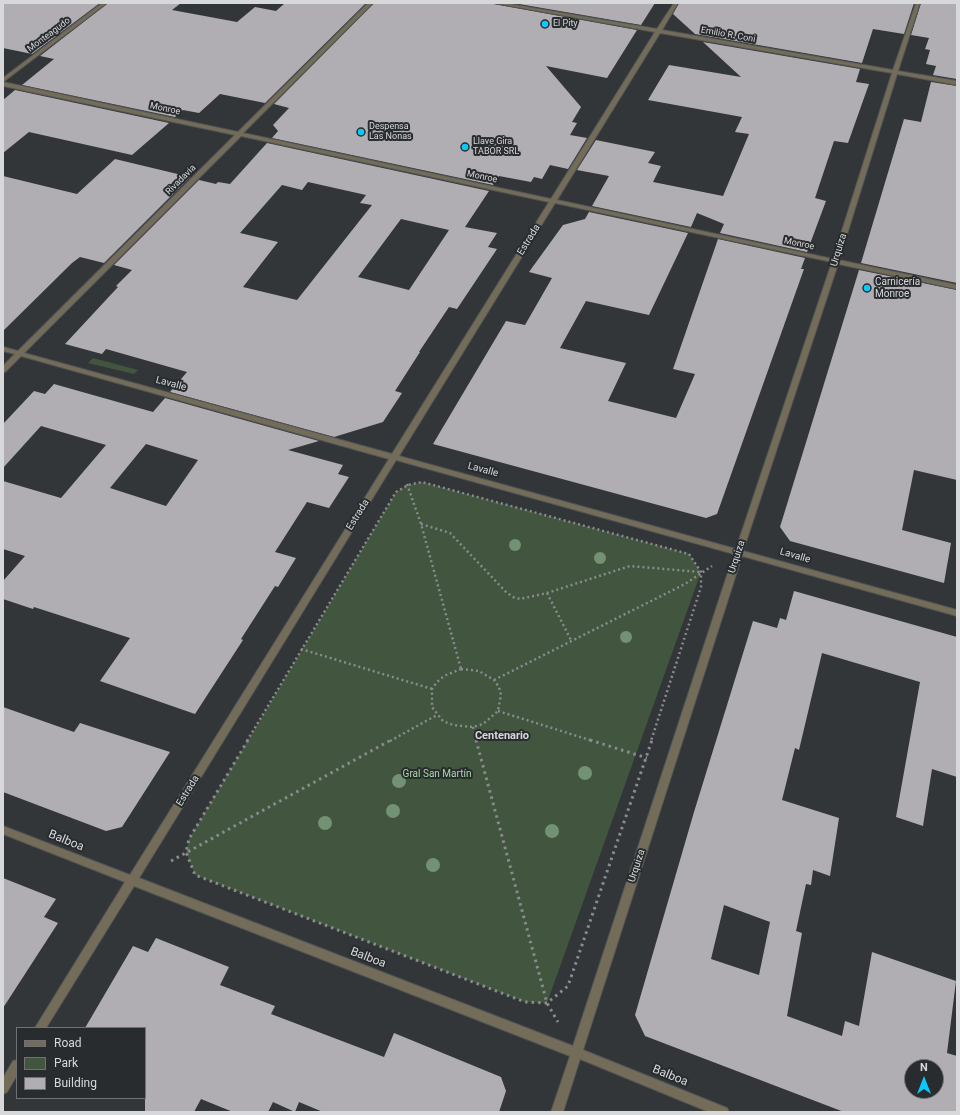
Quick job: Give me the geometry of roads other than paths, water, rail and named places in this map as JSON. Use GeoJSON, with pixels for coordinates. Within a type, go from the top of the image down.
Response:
{"type":"FeatureCollection","features":[{"type":"Feature","properties":{"kind":"street","name":"Monteagudo"},"geometry":{"type":"LineString","coordinates":[[3,80],[106,3]]}},
{"type":"Feature","properties":{"kind":"street","name":"Rivadavia"},"geometry":{"type":"LineString","coordinates":[[3,370],[371,3]]}},
{"type":"Feature","properties":{"kind":"street","name":"Emilio R. Coni"},"geometry":{"type":"LineString","coordinates":[[496,3],[957,83]]}},
{"type":"Feature","properties":{"kind":"street","name":"Estrada"},"geometry":{"type":"LineString","coordinates":[[41,1027],[676,3]]}},
{"type":"Feature","properties":{"kind":"street","name":"Urquiza"},"geometry":{"type":"LineString","coordinates":[[557,1112],[739,552],[836,260],[894,72],[918,3]]}},
{"type":"Feature","properties":{"kind":"street","name":"Monroe"},"geometry":{"type":"LineString","coordinates":[[3,84],[553,202],[957,286]]}},
{"type":"Feature","properties":{"kind":"street","name":"Lavalle"},"geometry":{"type":"LineString","coordinates":[[3,349],[957,613]]}},
{"type":"Feature","properties":{"kind":"street","name":"Balboa"},"geometry":{"type":"LineString","coordinates":[[3,830],[577,1053],[723,1112]]}},
{"type":"Feature","properties":{"kind":"street"},"geometry":{"type":"LineString","coordinates":[[3,1088],[16,1067]]}},
{"type":"Feature","properties":{"kind":"place","name":"El Pity"},"geometry":{"type":"Point","coordinates":[545,24]}},
{"type":"Feature","properties":{"kind":"place","name":"Despensa Las Nonas"},"geometry":{"type":"Point","coordinates":[361,132]}},
{"type":"Feature","properties":{"kind":"place","name":"Llave Gira TABOR SRL"},"geometry":{"type":"Point","coordinates":[465,147]}},
{"type":"Feature","properties":{"kind":"place","name":"Carnicería Monroe"},"geometry":{"type":"Point","coordinates":[867,288]}},
{"type":"Feature","properties":{"kind":"district","name":"Centenario"},"geometry":{"type":"Point","coordinates":[502,736]}},
{"type":"Feature","properties":{"kind":"park label","name":"Gral San Martín"},"geometry":{"type":"Point","coordinates":[437,774]}}]}
